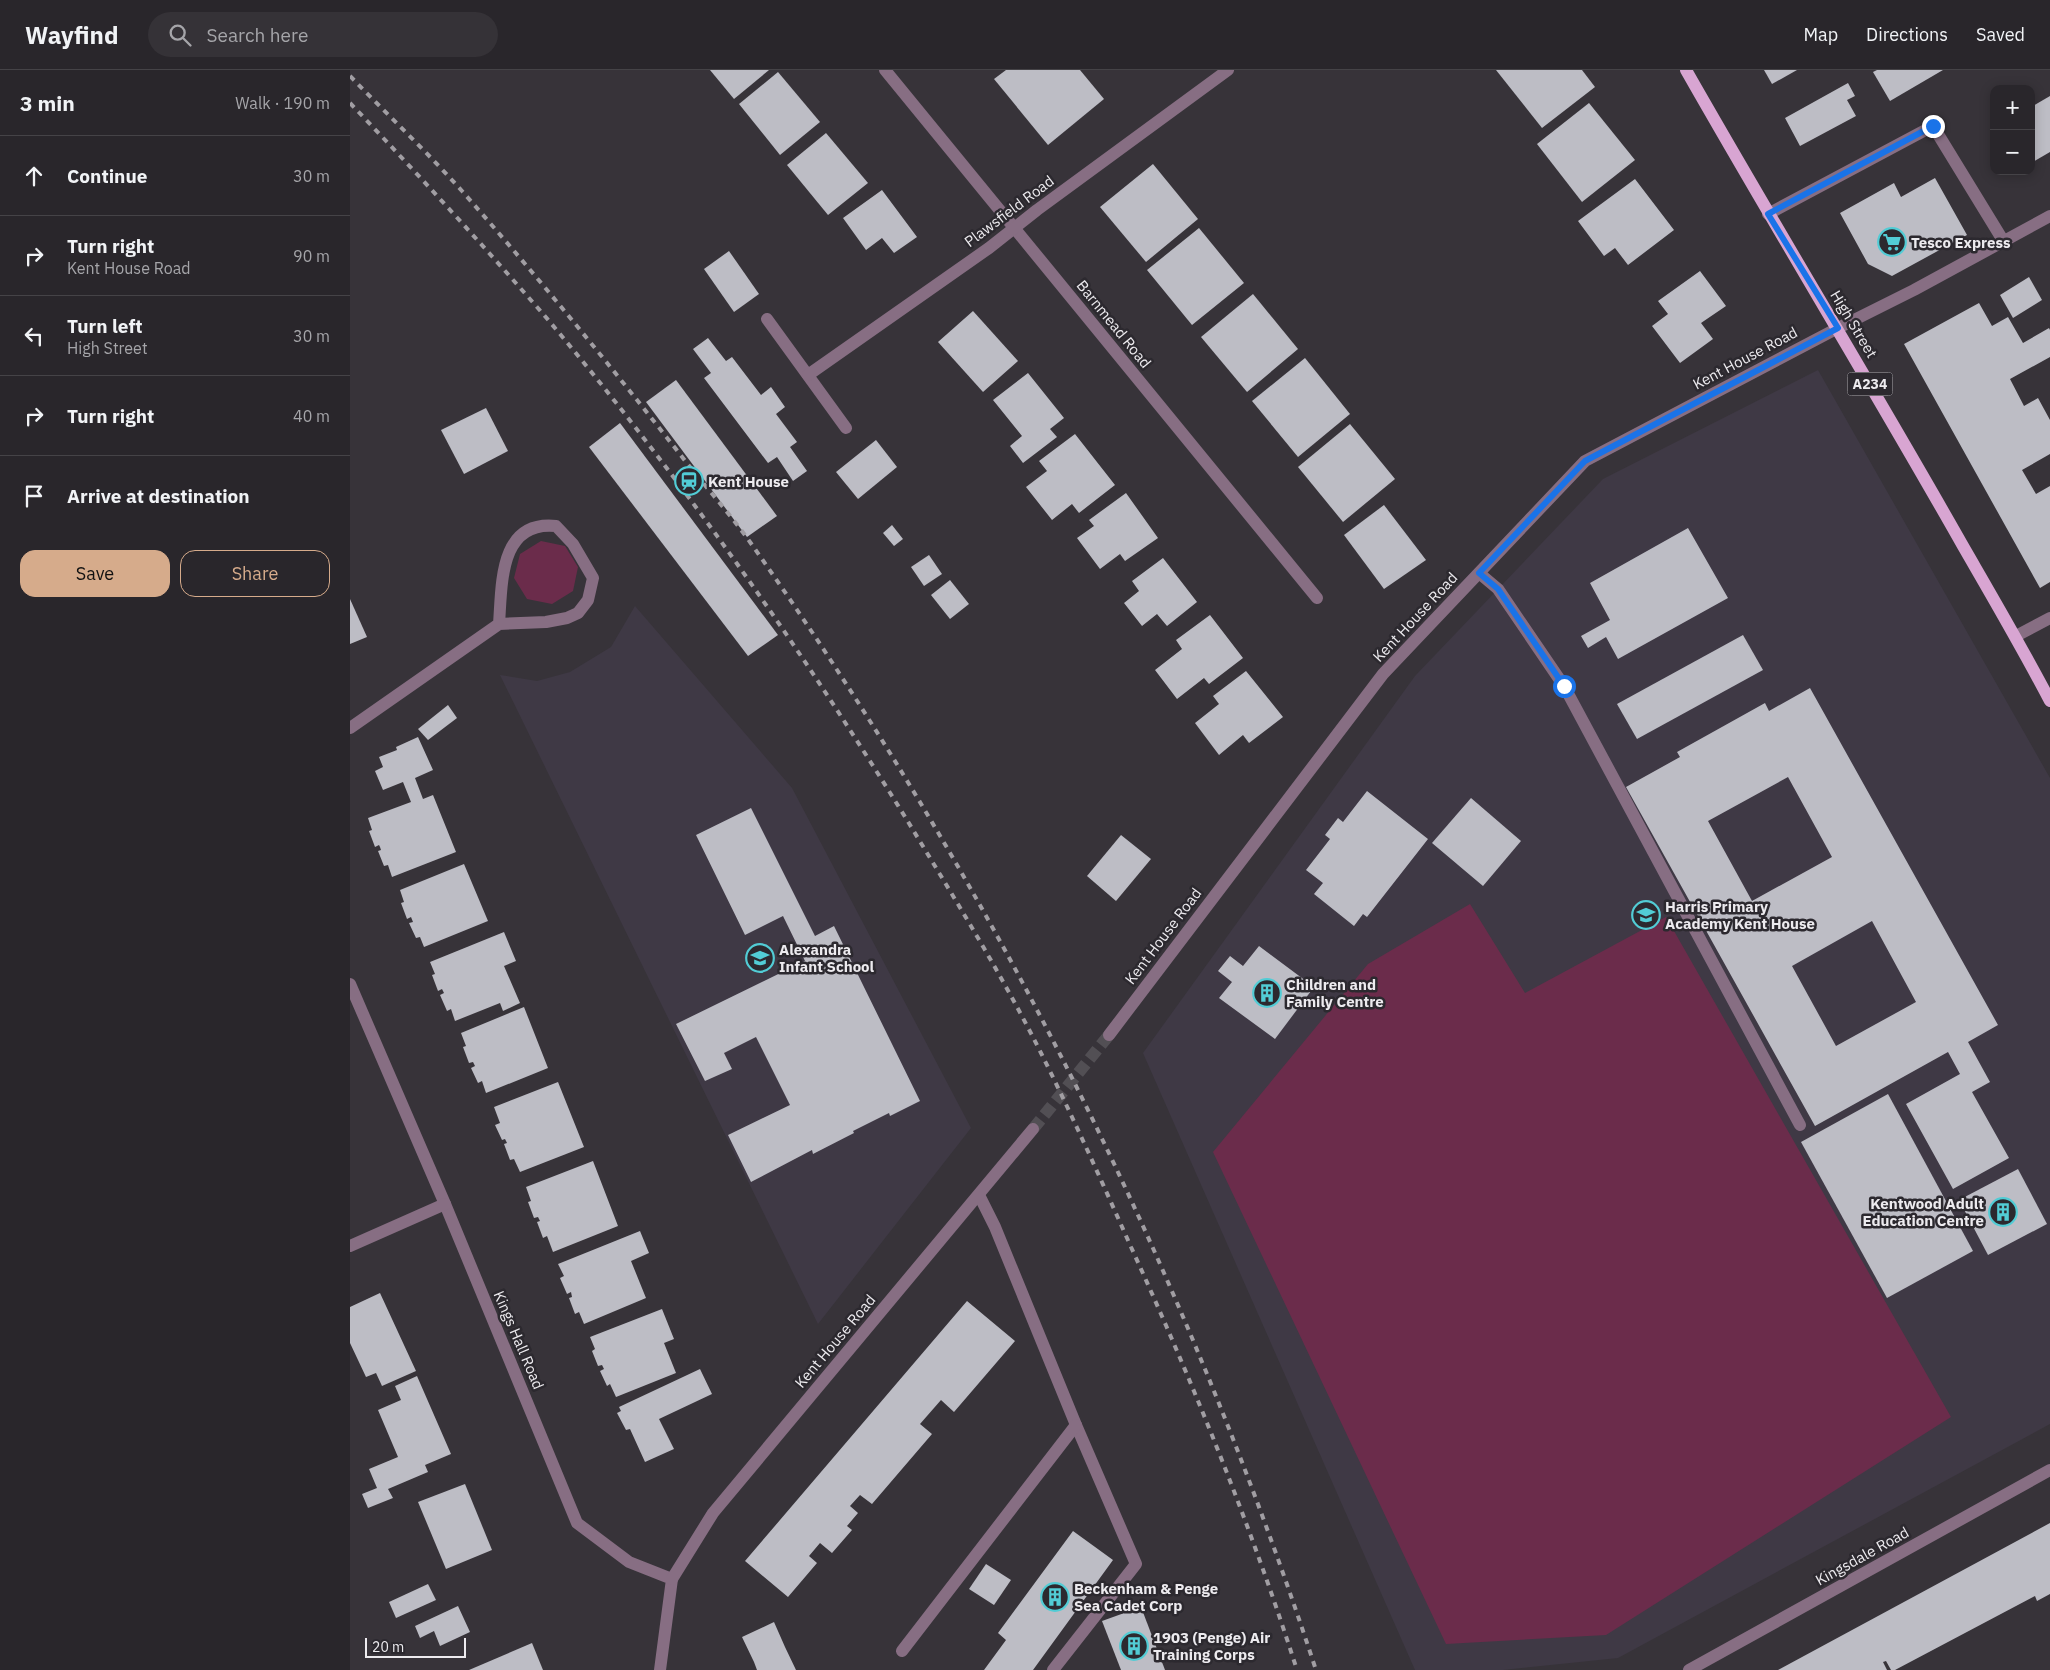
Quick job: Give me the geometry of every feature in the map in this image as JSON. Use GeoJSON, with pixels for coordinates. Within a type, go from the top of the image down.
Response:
{"type":"FeatureCollection","features":[{"type":"Feature","properties":{"kind":"main road","name":"High Street"},"geometry":{"type":"LineString","coordinates":[[1686,70],[1768,214],[1838,328],[2016,636],[2050,701]]}},
{"type":"Feature","properties":{"kind":"street","name":"Barnmead Road"},"geometry":{"type":"LineString","coordinates":[[885,70],[1317,598]]}},
{"type":"Feature","properties":{"kind":"street","name":"Plawsfield Road"},"geometry":{"type":"LineString","coordinates":[[808,375],[988,248],[1228,70]]}},
{"type":"Feature","properties":{"kind":"street"},"geometry":{"type":"LineString","coordinates":[[1768,214],[1933,126],[2004,242]]}},
{"type":"Feature","properties":{"kind":"street","name":"Kent House Road"},"geometry":{"type":"LineString","coordinates":[[1108,1035],[1383,674],[1585,461],[1838,328],[1907,294],[2050,216]]}},
{"type":"Feature","properties":{"kind":"street"},"geometry":{"type":"LineString","coordinates":[[767,319],[846,428]]}},
{"type":"Feature","properties":{"kind":"street"},"geometry":{"type":"LineString","coordinates":[[350,728],[498,624],[546,622],[567,618],[578,613],[588,600],[592,578],[573,544],[556,526],[541,524],[530,528],[510,549],[503,568],[498,624]]}},
{"type":"Feature","properties":{"kind":"street"},"geometry":{"type":"LineString","coordinates":[[1479,573],[1498,589],[1564,686],[1800,1125]]}},
{"type":"Feature","properties":{"kind":"street"},"geometry":{"type":"LineString","coordinates":[[2016,636],[2050,618]]}},
{"type":"Feature","properties":{"kind":"street","name":"Kings Hall Road"},"geometry":{"type":"LineString","coordinates":[[350,984],[445,1204],[578,1522],[629,1562],[672,1579]]}},
{"type":"Feature","properties":{"kind":"street","name":"Kent House Road"},"geometry":{"type":"LineString","coordinates":[[672,1579],[713,1513],[1032,1129]]}},
{"type":"Feature","properties":{"kind":"street"},"geometry":{"type":"LineString","coordinates":[[978,1195],[995,1227],[1136,1564],[1053,1670]]}},
{"type":"Feature","properties":{"kind":"street"},"geometry":{"type":"LineString","coordinates":[[350,1246],[445,1204]]}},
{"type":"Feature","properties":{"kind":"street"},"geometry":{"type":"LineString","coordinates":[[902,1651],[1076,1424]]}},
{"type":"Feature","properties":{"kind":"street","name":"Kingsdale Road"},"geometry":{"type":"LineString","coordinates":[[1689,1670],[2050,1470]]}},
{"type":"Feature","properties":{"kind":"street"},"geometry":{"type":"LineString","coordinates":[[660,1670],[672,1579]]}},
{"type":"Feature","properties":{"kind":"shaded area","name":"Harris Primary Academy Kent House"},"geometry":{"type":"Polygon","coordinates":[[[1818,370],[2050,778],[2050,1424],[1618,1658],[1503,1670],[1415,1670],[1143,1053],[1415,676],[1603,479],[1818,370]]]}},
{"type":"Feature","properties":{"kind":"shaded area"},"geometry":{"type":"Polygon","coordinates":[[[541,541],[565,546],[578,567],[573,591],[552,604],[527,599],[514,578],[520,554],[541,541]]]}},
{"type":"Feature","properties":{"kind":"shaded area","name":"Alexandra Infant School"},"geometry":{"type":"Polygon","coordinates":[[[635,606],[792,788],[971,1128],[818,1324],[500,675],[537,681],[570,672],[611,647],[635,606]]]}},
{"type":"Feature","properties":{"kind":"shaded area"},"geometry":{"type":"Polygon","coordinates":[[[1470,904],[1525,993],[1666,917],[1951,1417],[1606,1635],[1446,1644],[1213,1152],[1368,964],[1470,904]]]}},
{"type":"Feature","properties":{"kind":"building"},"geometry":{"type":"Polygon","coordinates":[[[710,70],[769,70],[734,99],[710,70]]]}},
{"type":"Feature","properties":{"kind":"building"},"geometry":{"type":"Polygon","coordinates":[[[1006,70],[1080,70],[1104,99],[1048,145],[994,79],[1006,70]]]}},
{"type":"Feature","properties":{"kind":"building"},"geometry":{"type":"Polygon","coordinates":[[[1496,70],[1582,70],[1595,87],[1542,128],[1496,70]]]}},
{"type":"Feature","properties":{"kind":"building"},"geometry":{"type":"Polygon","coordinates":[[[1764,70],[1797,70],[1772,84],[1764,70]]]}},
{"type":"Feature","properties":{"kind":"building"},"geometry":{"type":"Polygon","coordinates":[[[1877,70],[1943,70],[1890,101],[1873,72],[1877,70]]]}},
{"type":"Feature","properties":{"kind":"building"},"geometry":{"type":"Polygon","coordinates":[[[778,72],[820,122],[780,155],[739,104],[778,72]]]}},
{"type":"Feature","properties":{"kind":"building"},"geometry":{"type":"Polygon","coordinates":[[[1848,83],[1855,96],[1847,100],[1856,116],[1800,146],[1785,118],[1848,83]]]}},
{"type":"Feature","properties":{"kind":"building"},"geometry":{"type":"Polygon","coordinates":[[[2050,96],[2050,152],[2035,161],[2035,130],[2035,105],[2050,96]]]}},
{"type":"Feature","properties":{"kind":"building"},"geometry":{"type":"Polygon","coordinates":[[[1589,103],[1635,160],[1582,202],[1537,144],[1589,103]]]}},
{"type":"Feature","properties":{"kind":"building"},"geometry":{"type":"Polygon","coordinates":[[[826,133],[868,183],[828,215],[787,165],[826,133]]]}},
{"type":"Feature","properties":{"kind":"building"},"geometry":{"type":"Polygon","coordinates":[[[1153,164],[1198,219],[1146,262],[1100,207],[1153,164]]]}},
{"type":"Feature","properties":{"kind":"building"},"geometry":{"type":"Polygon","coordinates":[[[1935,178],[1967,235],[1892,276],[1868,264],[1840,213],[1894,183],[1901,197],[1935,178]]]}},
{"type":"Feature","properties":{"kind":"building"},"geometry":{"type":"Polygon","coordinates":[[[1635,179],[1674,230],[1628,265],[1615,248],[1604,256],[1578,221],[1635,179]]]}},
{"type":"Feature","properties":{"kind":"building"},"geometry":{"type":"Polygon","coordinates":[[[882,190],[917,237],[894,253],[882,238],[866,250],[843,218],[882,190]]]}},
{"type":"Feature","properties":{"kind":"building"},"geometry":{"type":"Polygon","coordinates":[[[1199,228],[1244,283],[1192,325],[1147,270],[1199,228]]]}},
{"type":"Feature","properties":{"kind":"building"},"geometry":{"type":"Polygon","coordinates":[[[729,251],[759,294],[734,312],[704,269],[729,251]]]}},
{"type":"Feature","properties":{"kind":"building"},"geometry":{"type":"Polygon","coordinates":[[[1700,271],[1726,306],[1701,323],[1713,339],[1680,363],[1652,326],[1668,314],[1658,301],[1700,271]]]}},
{"type":"Feature","properties":{"kind":"building"},"geometry":{"type":"Polygon","coordinates":[[[2029,277],[2042,300],[2013,318],[2000,295],[2029,277]]]}},
{"type":"Feature","properties":{"kind":"building"},"geometry":{"type":"Polygon","coordinates":[[[1253,294],[1298,349],[1247,392],[1201,337],[1253,294]]]}},
{"type":"Feature","properties":{"kind":"building"},"geometry":{"type":"Polygon","coordinates":[[[1979,303],[1992,326],[2008,317],[2023,343],[2049,328],[2050,330],[2050,357],[2010,379],[2024,406],[2038,398],[2050,420],[2050,454],[2022,470],[2036,494],[2050,486],[2050,582],[2040,588],[1904,344],[1979,303]]]}},
{"type":"Feature","properties":{"kind":"building"},"geometry":{"type":"Polygon","coordinates":[[[973,311],[1018,361],[983,392],[938,342],[973,311]]]}},
{"type":"Feature","properties":{"kind":"building","name":"Kent House"},"geometry":{"type":"Polygon","coordinates":[[[708,338],[726,361],[732,357],[761,395],[771,387],[785,407],[776,414],[797,442],[790,447],[807,471],[793,481],[777,457],[768,463],[704,378],[711,373],[693,349],[708,338]]]}},
{"type":"Feature","properties":{"kind":"building"},"geometry":{"type":"Polygon","coordinates":[[[1305,358],[1350,414],[1298,457],[1252,401],[1305,358]]]}},
{"type":"Feature","properties":{"kind":"building"},"geometry":{"type":"Polygon","coordinates":[[[1028,373],[1064,418],[1050,429],[1057,437],[1023,463],[1010,446],[1022,436],[993,400],[1028,373]]]}},
{"type":"Feature","properties":{"kind":"building"},"geometry":{"type":"Polygon","coordinates":[[[676,380],[777,516],[747,537],[646,402],[676,380]]]}},
{"type":"Feature","properties":{"kind":"building"},"geometry":{"type":"Polygon","coordinates":[[[486,408],[508,451],[464,474],[441,430],[486,408]]]}},
{"type":"Feature","properties":{"kind":"building"},"geometry":{"type":"Polygon","coordinates":[[[620,423],[778,635],[748,656],[589,447],[620,423]]]}},
{"type":"Feature","properties":{"kind":"building"},"geometry":{"type":"Polygon","coordinates":[[[1350,424],[1395,479],[1343,522],[1298,467],[1350,424]]]}},
{"type":"Feature","properties":{"kind":"building"},"geometry":{"type":"Polygon","coordinates":[[[1075,434],[1115,485],[1079,513],[1072,504],[1052,520],[1026,487],[1047,471],[1039,461],[1075,434]]]}},
{"type":"Feature","properties":{"kind":"building"},"geometry":{"type":"Polygon","coordinates":[[[876,440],[897,467],[858,499],[836,472],[876,440]]]}},
{"type":"Feature","properties":{"kind":"building"},"geometry":{"type":"Polygon","coordinates":[[[1126,493],[1158,538],[1125,561],[1120,554],[1100,569],[1077,538],[1094,526],[1089,520],[1126,493]]]}},
{"type":"Feature","properties":{"kind":"building"},"geometry":{"type":"Polygon","coordinates":[[[1384,505],[1426,560],[1384,589],[1344,535],[1384,505]]]}},
{"type":"Feature","properties":{"kind":"building"},"geometry":{"type":"Polygon","coordinates":[[[892,525],[903,539],[894,546],[883,533],[892,525]]]}},
{"type":"Feature","properties":{"kind":"building"},"geometry":{"type":"Polygon","coordinates":[[[1688,528],[1728,598],[1618,659],[1606,637],[1588,648],[1581,636],[1610,620],[1590,583],[1688,528]]]}},
{"type":"Feature","properties":{"kind":"building"},"geometry":{"type":"Polygon","coordinates":[[[929,555],[942,574],[924,586],[911,567],[929,555]]]}},
{"type":"Feature","properties":{"kind":"building"},"geometry":{"type":"Polygon","coordinates":[[[1163,558],[1197,602],[1167,626],[1157,614],[1142,626],[1124,603],[1139,591],[1132,581],[1163,558]]]}},
{"type":"Feature","properties":{"kind":"building"},"geometry":{"type":"Polygon","coordinates":[[[950,580],[969,604],[950,619],[931,595],[950,580]]]}},
{"type":"Feature","properties":{"kind":"building"},"geometry":{"type":"Polygon","coordinates":[[[350,599],[367,637],[350,644],[350,599]]]}},
{"type":"Feature","properties":{"kind":"building"},"geometry":{"type":"Polygon","coordinates":[[[1210,615],[1243,658],[1209,684],[1204,678],[1177,699],[1155,670],[1182,649],[1176,640],[1210,615]]]}},
{"type":"Feature","properties":{"kind":"building"},"geometry":{"type":"Polygon","coordinates":[[[1743,635],[1763,670],[1637,739],[1617,704],[1743,635]]]}},
{"type":"Feature","properties":{"kind":"building"},"geometry":{"type":"Polygon","coordinates":[[[1246,671],[1283,717],[1249,743],[1243,735],[1219,755],[1195,723],[1219,704],[1213,696],[1246,671]]]}},
{"type":"Feature","properties":{"kind":"building"},"geometry":{"type":"Polygon","coordinates":[[[1810,688],[1998,1025],[1968,1042],[1990,1082],[1972,1092],[2009,1158],[1953,1189],[1906,1104],[1960,1074],[1948,1052],[1815,1126],[1626,787],[1680,757],[1677,752],[1765,703],[1769,711],[1810,688]],[[1788,777],[1708,821],[1752,901],[1832,857],[1788,777]],[[1872,921],[1792,966],[1836,1046],[1916,1002],[1872,921]]]}},
{"type":"Feature","properties":{"kind":"building"},"geometry":{"type":"Polygon","coordinates":[[[448,705],[457,718],[428,740],[418,729],[448,705]]]}},
{"type":"Feature","properties":{"kind":"building"},"geometry":{"type":"Polygon","coordinates":[[[418,737],[433,770],[415,778],[423,799],[433,795],[456,852],[392,877],[388,865],[384,866],[378,851],[381,850],[379,845],[375,847],[369,831],[372,830],[368,818],[411,802],[403,782],[383,790],[375,771],[383,767],[379,757],[397,750],[396,747],[418,737]]]}},
{"type":"Feature","properties":{"kind":"building"},"geometry":{"type":"Polygon","coordinates":[[[1367,791],[1428,839],[1367,917],[1363,914],[1354,926],[1314,894],[1323,883],[1306,870],[1330,839],[1325,835],[1338,818],[1343,822],[1367,791]]]}},
{"type":"Feature","properties":{"kind":"building"},"geometry":{"type":"Polygon","coordinates":[[[1471,798],[1521,841],[1483,886],[1432,843],[1471,798]]]}},
{"type":"Feature","properties":{"kind":"building"},"geometry":{"type":"Polygon","coordinates":[[[751,808],[815,936],[834,926],[920,1101],[890,1116],[889,1113],[813,1154],[812,1150],[751,1182],[728,1135],[790,1105],[756,1037],[724,1053],[732,1069],[705,1081],[676,1024],[805,961],[783,916],[745,935],[696,835],[751,808]]]}},
{"type":"Feature","properties":{"kind":"building"},"geometry":{"type":"Polygon","coordinates":[[[1121,835],[1151,859],[1116,901],[1087,876],[1121,835]]]}},
{"type":"Feature","properties":{"kind":"building"},"geometry":{"type":"Polygon","coordinates":[[[464,864],[488,921],[424,947],[420,937],[416,938],[409,923],[413,922],[411,917],[407,919],[401,903],[404,902],[400,890],[464,864]]]}},
{"type":"Feature","properties":{"kind":"building"},"geometry":{"type":"Polygon","coordinates":[[[504,932],[516,961],[504,966],[520,1003],[503,1011],[500,1003],[455,1021],[451,1009],[447,1011],[440,995],[444,993],[442,989],[438,991],[432,975],[435,974],[430,962],[504,932]]]}},
{"type":"Feature","properties":{"kind":"building","name":"Children and Family Centre"},"geometry":{"type":"Polygon","coordinates":[[[1259,946],[1314,987],[1275,1039],[1219,998],[1232,982],[1218,971],[1230,956],[1243,966],[1259,946]]]}},
{"type":"Feature","properties":{"kind":"building"},"geometry":{"type":"Polygon","coordinates":[[[524,1007],[548,1068],[486,1093],[482,1081],[478,1083],[471,1068],[475,1066],[473,1062],[469,1063],[463,1047],[466,1046],[461,1033],[524,1007]]]}},
{"type":"Feature","properties":{"kind":"building"},"geometry":{"type":"Polygon","coordinates":[[[558,1082],[584,1147],[520,1172],[514,1159],[510,1160],[504,1144],[507,1143],[505,1139],[502,1140],[495,1125],[500,1123],[494,1107],[558,1082]]]}},
{"type":"Feature","properties":{"kind":"building"},"geometry":{"type":"Polygon","coordinates":[[[1888,1094],[1973,1251],[1887,1298],[1801,1142],[1888,1094]]]}},
{"type":"Feature","properties":{"kind":"building"},"geometry":{"type":"Polygon","coordinates":[[[593,1161],[618,1226],[553,1252],[547,1236],[543,1238],[537,1222],[540,1221],[538,1217],[534,1218],[528,1202],[531,1201],[526,1187],[593,1161]]]}},
{"type":"Feature","properties":{"kind":"building","name":"Kentwood Adult Education Centre"},"geometry":{"type":"Polygon","coordinates":[[[2018,1169],[2047,1224],[1988,1255],[1959,1200],[2018,1169]]]}},
{"type":"Feature","properties":{"kind":"building"},"geometry":{"type":"Polygon","coordinates":[[[640,1231],[649,1253],[631,1261],[646,1298],[584,1324],[579,1312],[575,1314],[569,1298],[572,1297],[571,1292],[567,1294],[560,1278],[564,1276],[558,1264],[640,1231]]]}},
{"type":"Feature","properties":{"kind":"building"},"geometry":{"type":"Polygon","coordinates":[[[380,1293],[416,1371],[382,1386],[376,1373],[366,1377],[350,1343],[350,1307],[380,1293]]]}},
{"type":"Feature","properties":{"kind":"building"},"geometry":{"type":"Polygon","coordinates":[[[967,1301],[1015,1341],[954,1412],[941,1400],[920,1424],[932,1434],[872,1504],[860,1495],[850,1506],[858,1513],[847,1526],[852,1530],[832,1553],[820,1543],[809,1556],[817,1563],[788,1597],[745,1561],[967,1301]]]}},
{"type":"Feature","properties":{"kind":"building"},"geometry":{"type":"Polygon","coordinates":[[[662,1309],[674,1339],[664,1343],[676,1373],[616,1397],[610,1384],[607,1386],[600,1371],[604,1369],[602,1365],[598,1366],[592,1351],[595,1349],[590,1337],[662,1309]]]}},
{"type":"Feature","properties":{"kind":"building"},"geometry":{"type":"Polygon","coordinates":[[[700,1369],[712,1394],[659,1419],[674,1449],[645,1462],[630,1429],[626,1430],[617,1413],[621,1411],[619,1407],[700,1369]]]}},
{"type":"Feature","properties":{"kind":"building"},"geometry":{"type":"Polygon","coordinates":[[[417,1376],[451,1454],[425,1465],[428,1472],[388,1489],[393,1498],[368,1508],[362,1494],[377,1488],[369,1469],[398,1457],[378,1410],[401,1400],[395,1386],[417,1376]]]}},
{"type":"Feature","properties":{"kind":"building"},"geometry":{"type":"Polygon","coordinates":[[[465,1484],[492,1550],[446,1569],[418,1502],[465,1484]]]}},
{"type":"Feature","properties":{"kind":"building"},"geometry":{"type":"Polygon","coordinates":[[[2050,1523],[2050,1594],[2037,1601],[2035,1596],[1895,1670],[1891,1670],[1886,1661],[1883,1662],[1887,1670],[1778,1670],[2050,1523]]]}},
{"type":"Feature","properties":{"kind":"building","name":"Beckenham & Penge Sea Cadet Corp"},"geometry":{"type":"Polygon","coordinates":[[[1073,1531],[1113,1560],[1033,1670],[984,1670],[1006,1640],[998,1633],[1073,1531]]]}},
{"type":"Feature","properties":{"kind":"building"},"geometry":{"type":"Polygon","coordinates":[[[986,1564],[1011,1580],[994,1605],[969,1589],[986,1564]]]}},
{"type":"Feature","properties":{"kind":"building"},"geometry":{"type":"Polygon","coordinates":[[[428,1584],[436,1600],[396,1618],[389,1602],[428,1584]]]}},
{"type":"Feature","properties":{"kind":"building"},"geometry":{"type":"Polygon","coordinates":[[[458,1606],[470,1632],[440,1646],[434,1631],[420,1638],[415,1626],[458,1606]]]}},
{"type":"Feature","properties":{"kind":"building","name":"1903 (Penge) Air Training Corps"},"geometry":{"type":"Polygon","coordinates":[[[1141,1607],[1165,1670],[1121,1670],[1102,1621],[1141,1607]]]}},
{"type":"Feature","properties":{"kind":"building"},"geometry":{"type":"Polygon","coordinates":[[[774,1622],[796,1670],[757,1670],[742,1637],[774,1622]]]}},
{"type":"Feature","properties":{"kind":"building"},"geometry":{"type":"Polygon","coordinates":[[[532,1643],[543,1670],[469,1670],[532,1643]]]}},
{"type":"Feature","properties":{"kind":"tunnel"},"geometry":{"type":"LineString","coordinates":[[1033,1129],[1109,1035]]}},
{"type":"Feature","properties":{"kind":"railway"},"geometry":{"type":"LineString","coordinates":[[350,76],[435,161],[490,223],[599,353],[733,519],[839,673],[923,808],[1002,945],[1075,1085],[1144,1227],[1206,1372],[1264,1520],[1316,1670]]}},
{"type":"Feature","properties":{"kind":"railway"},"geometry":{"type":"LineString","coordinates":[[350,103],[544,315],[642,436],[780,625],[866,754],[942,877],[1026,1023],[1087,1150],[1154,1299],[1241,1509],[1297,1670]]}},
{"type":"Feature","properties":{"kind":"place","name":"Tesco Express"},"geometry":{"type":"Point","coordinates":[1892,242]}},
{"type":"Feature","properties":{"kind":"place","name":"Kent House"},"geometry":{"type":"Point","coordinates":[689,481]}},
{"type":"Feature","properties":{"kind":"place","name":"Harris Primary Academy Kent House"},"geometry":{"type":"Point","coordinates":[1646,915]}},
{"type":"Feature","properties":{"kind":"place","name":"Alexandra Infant School"},"geometry":{"type":"Point","coordinates":[760,958]}},
{"type":"Feature","properties":{"kind":"place","name":"Children and Family Centre"},"geometry":{"type":"Point","coordinates":[1267,993]}},
{"type":"Feature","properties":{"kind":"place","name":"Kentwood Adult Education Centre"},"geometry":{"type":"Point","coordinates":[2003,1212]}},
{"type":"Feature","properties":{"kind":"place","name":"Beckenham & Penge Sea Cadet Corp"},"geometry":{"type":"Point","coordinates":[1055,1597]}},
{"type":"Feature","properties":{"kind":"place","name":"1903 (Penge) Air Training Corps"},"geometry":{"type":"Point","coordinates":[1134,1646]}},
{"type":"Feature","properties":{"kind":"route"},"geometry":{"type":"LineString","coordinates":[[1564,686],[1498,589],[1479,573],[1585,461],[1838,328],[1768,214],[1933,126]]}}]}
